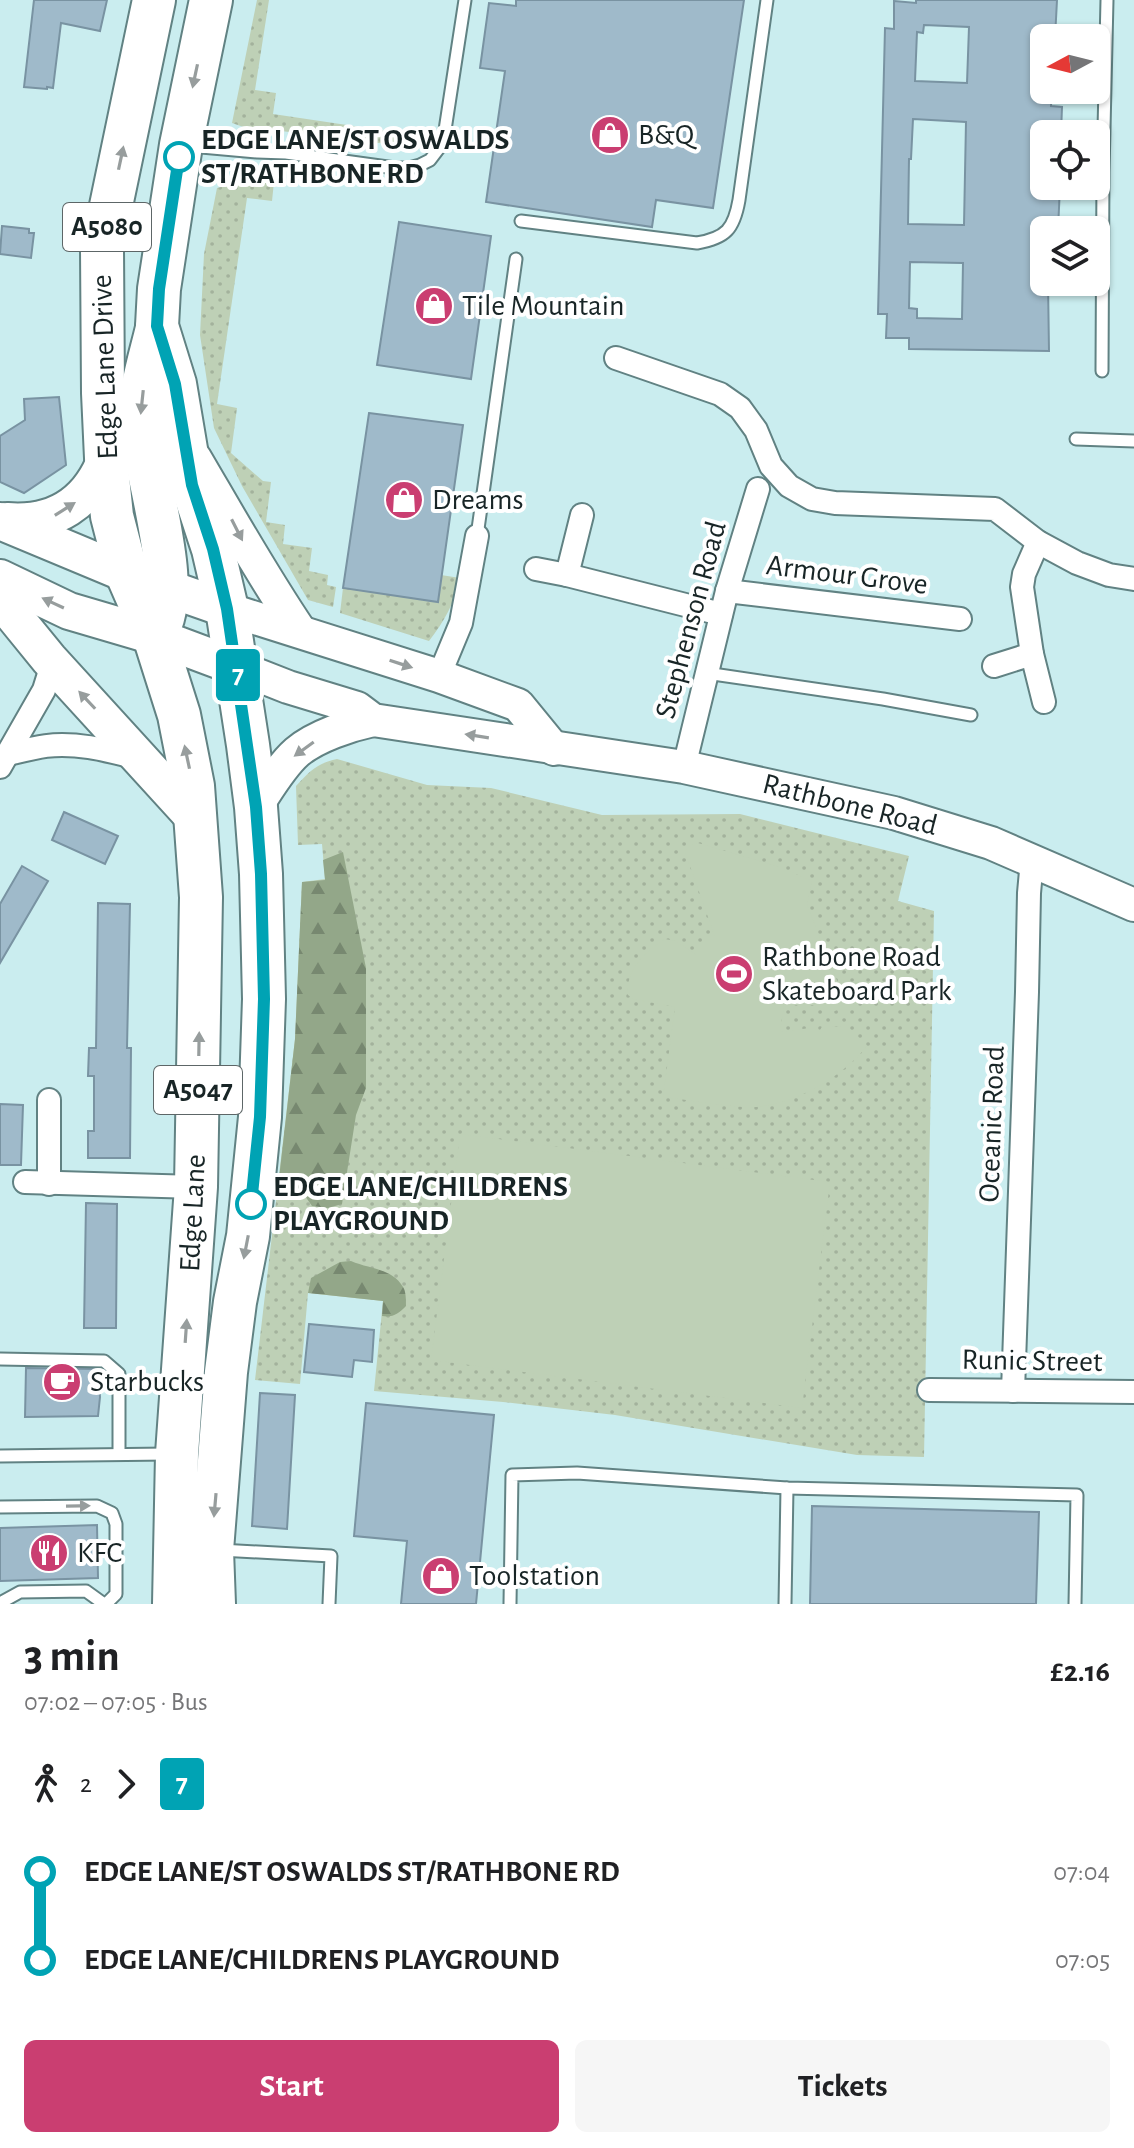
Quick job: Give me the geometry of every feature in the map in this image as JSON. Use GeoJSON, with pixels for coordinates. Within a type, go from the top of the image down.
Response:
{"type":"FeatureCollection","features":[{"type":"Feature","properties":{"kind":"highway","name":"Edge Lane Drive"},"geometry":{"type":"LineString","coordinates":[[154,0],[102,249],[103,393],[112,516],[127,574],[154,636]]}},
{"type":"Feature","properties":{"kind":"highway","name":"Edge Lane Drive"},"geometry":{"type":"LineString","coordinates":[[211,0],[181,145],[159,289],[157,326],[175,384],[192,485],[213,549],[237,667]]}},
{"type":"Feature","properties":{"kind":"highway"},"geometry":{"type":"LineString","coordinates":[[154,636],[162,621],[166,588],[162,535],[142,436],[140,404],[157,326]]}},
{"type":"Feature","properties":{"kind":"highway","name":"Edge Lane"},"geometry":{"type":"LineString","coordinates":[[154,636],[179,715],[193,786],[201,897],[196,1187],[177,1454],[174,1604]]}},
{"type":"Feature","properties":{"kind":"highway","name":"Edge Lane"},"geometry":{"type":"LineString","coordinates":[[214,1604],[212,1550],[226,1372],[248,1236],[260,1117],[264,999],[256,807],[237,667]]}},
{"type":"Feature","properties":{"kind":"highway"},"geometry":{"type":"LineString","coordinates":[[181,1604],[186,1550],[212,1550]]}},
{"type":"Feature","properties":{"kind":"main road"},"geometry":{"type":"LineString","coordinates":[[184,438],[242,540],[300,631]]}},
{"type":"Feature","properties":{"kind":"main road"},"geometry":{"type":"LineString","coordinates":[[1,521],[41,520],[65,510],[94,483],[106,458]]}},
{"type":"Feature","properties":{"kind":"main road"},"geometry":{"type":"LineString","coordinates":[[1,521],[166,588],[439,676],[518,705],[554,749]]}},
{"type":"Feature","properties":{"kind":"main road"},"geometry":{"type":"LineString","coordinates":[[0,578],[69,611],[154,636],[237,667]]}},
{"type":"Feature","properties":{"kind":"main road"},"geometry":{"type":"LineString","coordinates":[[0,599],[49,659],[196,820]]}},
{"type":"Feature","properties":{"kind":"main road","name":"Rathbone Road"},"geometry":{"type":"LineString","coordinates":[[237,667],[288,687],[357,708],[373,720],[684,767],[894,813],[991,843],[1134,905]]}},
{"type":"Feature","properties":{"kind":"main road"},"geometry":{"type":"LineString","coordinates":[[256,807],[297,752],[352,725],[373,720]]}},
{"type":"Feature","properties":{"kind":"street"},"geometry":{"type":"LineString","coordinates":[[616,358],[720,394],[740,408],[756,430],[771,466],[789,486],[812,499],[835,503],[995,509],[1038,542],[1088,567],[1109,575],[1134,579]]}},
{"type":"Feature","properties":{"kind":"street","name":"Stephenson Road"},"geometry":{"type":"LineString","coordinates":[[684,767],[727,591],[758,489]]}},
{"type":"Feature","properties":{"kind":"street"},"geometry":{"type":"LineString","coordinates":[[567,575],[582,515]]}},
{"type":"Feature","properties":{"kind":"street"},"geometry":{"type":"LineString","coordinates":[[439,676],[461,623],[477,536]]}},
{"type":"Feature","properties":{"kind":"street"},"geometry":{"type":"LineString","coordinates":[[1038,542],[1024,574],[1022,587],[1032,654],[1044,702]]}},
{"type":"Feature","properties":{"kind":"street"},"geometry":{"type":"LineString","coordinates":[[536,569],[721,614]]}},
{"type":"Feature","properties":{"kind":"street","name":"Armour Grove"},"geometry":{"type":"LineString","coordinates":[[727,591],[960,619]]}},
{"type":"Feature","properties":{"kind":"street"},"geometry":{"type":"LineString","coordinates":[[994,666],[1032,654]]}},
{"type":"Feature","properties":{"kind":"street"},"geometry":{"type":"LineString","coordinates":[[3,761],[44,690],[49,659]]}},
{"type":"Feature","properties":{"kind":"street"},"geometry":{"type":"LineString","coordinates":[[3,761],[47,746],[102,749],[143,760]]}},
{"type":"Feature","properties":{"kind":"street","name":"Oceanic Road"},"geometry":{"type":"LineString","coordinates":[[1013,1391],[1032,860]]}},
{"type":"Feature","properties":{"kind":"street"},"geometry":{"type":"LineString","coordinates":[[49,1100],[49,1184]]}},
{"type":"Feature","properties":{"kind":"street"},"geometry":{"type":"LineString","coordinates":[[25,1182],[196,1187]]}},
{"type":"Feature","properties":{"kind":"street","name":"Runic Street"},"geometry":{"type":"LineString","coordinates":[[929,1390],[1134,1392]]}},
{"type":"Feature","properties":{"kind":"lane"},"geometry":{"type":"LineString","coordinates":[[181,145],[286,153],[395,168],[420,165],[430,160],[443,143],[465,0]]}},
{"type":"Feature","properties":{"kind":"lane"},"geometry":{"type":"LineString","coordinates":[[521,221],[697,243],[715,239],[727,231],[737,211],[767,0]]}},
{"type":"Feature","properties":{"kind":"lane"},"geometry":{"type":"LineString","coordinates":[[1102,371],[1107,0]]}},
{"type":"Feature","properties":{"kind":"lane"},"geometry":{"type":"LineString","coordinates":[[477,536],[516,259]]}},
{"type":"Feature","properties":{"kind":"lane"},"geometry":{"type":"LineString","coordinates":[[1076,439],[1134,441]]}},
{"type":"Feature","properties":{"kind":"lane"},"geometry":{"type":"LineString","coordinates":[[706,673],[971,715]]}},
{"type":"Feature","properties":{"kind":"lane"},"geometry":{"type":"LineString","coordinates":[[0,1359],[104,1361],[119,1374],[119,1454]]}},
{"type":"Feature","properties":{"kind":"lane"},"geometry":{"type":"LineString","coordinates":[[0,1456],[177,1454]]}},
{"type":"Feature","properties":{"kind":"lane"},"geometry":{"type":"LineString","coordinates":[[510,1604],[512,1475],[577,1473],[787,1488],[1077,1495],[1075,1604]]}},
{"type":"Feature","properties":{"kind":"lane"},"geometry":{"type":"LineString","coordinates":[[785,1604],[787,1488]]}},
{"type":"Feature","properties":{"kind":"lane"},"geometry":{"type":"LineString","coordinates":[[0,1507],[97,1506],[112,1513],[116,1524],[116,1594],[105,1604],[86,1591],[20,1592],[0,1603]]}},
{"type":"Feature","properties":{"kind":"lane"},"geometry":{"type":"LineString","coordinates":[[212,1550],[331,1556],[329,1604]]}},
{"type":"Feature","properties":{"kind":"green space"},"geometry":{"type":"Polygon","coordinates":[[[257,0],[269,0],[255,90],[276,93],[273,114],[421,136],[415,143],[403,146],[252,130],[232,123],[257,0]]]}},
{"type":"Feature","properties":{"kind":"green space"},"geometry":{"type":"Polygon","coordinates":[[[240,182],[274,182],[272,201],[247,198],[217,404],[237,408],[231,453],[263,481],[271,482],[266,522],[285,525],[283,544],[312,548],[309,571],[328,575],[327,585],[336,587],[333,607],[308,600],[242,486],[214,428],[200,335],[204,254],[217,188],[240,182]]]}},
{"type":"Feature","properties":{"kind":"green space"},"geometry":{"type":"Polygon","coordinates":[[[441,575],[460,578],[448,611],[429,641],[340,613],[343,588],[437,602],[441,575]]]}},
{"type":"Feature","properties":{"kind":"green space"},"geometry":{"type":"Polygon","coordinates":[[[337,759],[427,785],[491,788],[602,815],[740,814],[909,856],[898,901],[934,911],[924,1457],[857,1455],[615,1415],[374,1391],[383,1301],[308,1293],[300,1384],[255,1380],[295,1039],[302,882],[325,879],[322,844],[298,845],[296,786],[314,769],[337,759]]]}},
{"type":"Feature","properties":{"kind":"green space","name":"Rathbone Road Skateboard Park"},"geometry":{"type":"Polygon","coordinates":[[[698,843],[780,867],[812,881],[807,905],[847,1006],[832,1012],[825,1005],[784,1005],[780,1032],[810,1028],[820,1030],[829,1023],[840,1027],[842,1021],[867,1046],[828,1081],[794,1098],[760,1107],[743,1107],[663,1097],[675,1007],[633,999],[628,995],[628,986],[638,962],[665,939],[676,941],[697,955],[715,937],[685,852],[690,845],[698,843]]]}},
{"type":"Feature","properties":{"kind":"green space"},"geometry":{"type":"Polygon","coordinates":[[[343,852],[366,968],[366,1088],[356,1115],[342,1204],[328,1208],[312,1206],[305,1196],[278,1187],[295,1039],[302,882],[325,880],[323,860],[343,852]]]}},
{"type":"Feature","properties":{"kind":"green space"},"geometry":{"type":"Polygon","coordinates":[[[460,1134],[830,1182],[802,1408],[431,1360],[460,1134]]]}},
{"type":"Feature","properties":{"kind":"green space"},"geometry":{"type":"Polygon","coordinates":[[[351,1261],[393,1276],[404,1289],[406,1306],[396,1314],[382,1316],[383,1301],[308,1293],[311,1278],[340,1262],[351,1261]]]}},
{"type":"Feature","properties":{"kind":"building"},"geometry":{"type":"Polygon","coordinates":[[[34,0],[107,0],[100,31],[61,23],[53,88],[24,87],[34,0]]]}},
{"type":"Feature","properties":{"kind":"building","name":"B&Q"},"geometry":{"type":"Polygon","coordinates":[[[516,0],[744,0],[713,208],[656,200],[652,227],[486,202],[505,71],[480,68],[489,3],[516,6],[516,0]]]}},
{"type":"Feature","properties":{"kind":"building"},"geometry":{"type":"Polygon","coordinates":[[[1057,0],[1056,24],[1030,24],[1030,104],[1062,107],[1062,120],[1030,120],[1030,200],[1059,200],[1059,216],[1030,216],[1030,296],[1048,296],[1049,351],[909,349],[909,338],[886,338],[887,314],[878,314],[885,28],[894,29],[894,1],[1057,0]],[[924,25],[923,33],[917,32],[915,81],[967,83],[969,27],[924,25]],[[913,119],[908,224],[964,225],[966,122],[913,119]],[[910,262],[909,308],[917,309],[917,318],[962,319],[963,263],[910,262]]]}},
{"type":"Feature","properties":{"kind":"building","name":"Tile Mountain"},"geometry":{"type":"Polygon","coordinates":[[[399,222],[491,236],[471,379],[377,365],[399,222]]]}},
{"type":"Feature","properties":{"kind":"building"},"geometry":{"type":"Polygon","coordinates":[[[2,226],[29,229],[29,233],[34,233],[31,258],[0,254],[2,226]]]}},
{"type":"Feature","properties":{"kind":"building"},"geometry":{"type":"Polygon","coordinates":[[[59,397],[66,465],[24,493],[0,482],[0,436],[25,420],[24,399],[59,397]]]}},
{"type":"Feature","properties":{"kind":"building","name":"Dreams"},"geometry":{"type":"Polygon","coordinates":[[[369,413],[463,425],[438,602],[343,588],[369,413]]]}},
{"type":"Feature","properties":{"kind":"building"},"geometry":{"type":"Polygon","coordinates":[[[64,812],[118,836],[105,864],[52,840],[64,812]]]}},
{"type":"Feature","properties":{"kind":"building"},"geometry":{"type":"Polygon","coordinates":[[[22,866],[48,881],[0,963],[0,904],[22,866]]]}},
{"type":"Feature","properties":{"kind":"building"},"geometry":{"type":"Polygon","coordinates":[[[98,903],[130,904],[127,1048],[131,1048],[130,1158],[88,1158],[88,1131],[94,1131],[94,1076],[88,1076],[89,1048],[96,1048],[98,903]]]}},
{"type":"Feature","properties":{"kind":"building"},"geometry":{"type":"Polygon","coordinates":[[[0,1104],[23,1105],[21,1165],[0,1165],[0,1104]]]}},
{"type":"Feature","properties":{"kind":"building"},"geometry":{"type":"Polygon","coordinates":[[[86,1203],[117,1204],[116,1328],[84,1328],[86,1203]]]}},
{"type":"Feature","properties":{"kind":"building"},"geometry":{"type":"Polygon","coordinates":[[[309,1324],[374,1330],[372,1362],[354,1360],[352,1377],[304,1372],[309,1324]]]}},
{"type":"Feature","properties":{"kind":"building","name":"Starbucks"},"geometry":{"type":"Polygon","coordinates":[[[26,1368],[98,1369],[98,1416],[25,1417],[26,1368]]]}},
{"type":"Feature","properties":{"kind":"building"},"geometry":{"type":"Polygon","coordinates":[[[260,1393],[295,1395],[287,1529],[252,1526],[260,1393]]]}},
{"type":"Feature","properties":{"kind":"building"},"geometry":{"type":"Polygon","coordinates":[[[366,1403],[494,1415],[476,1604],[401,1604],[407,1541],[354,1536],[366,1403]]]}},
{"type":"Feature","properties":{"kind":"building"},"geometry":{"type":"Polygon","coordinates":[[[812,1506],[1039,1512],[1036,1604],[810,1604],[812,1506]]]}},
{"type":"Feature","properties":{"kind":"building","name":"KFC"},"geometry":{"type":"Polygon","coordinates":[[[97,1525],[98,1578],[0,1581],[0,1528],[97,1525]]]}},
{"type":"Feature","properties":{"kind":"bus line","name":"7"},"geometry":{"type":"LineString","coordinates":[[179,157],[159,289],[157,326],[175,384],[192,485],[213,549],[227,609],[256,807],[264,999],[260,1117],[251,1204]]}},
{"type":"Feature","properties":{"kind":"place","name":"B&Q"},"geometry":{"type":"Point","coordinates":[610,135]}},
{"type":"Feature","properties":{"kind":"place","name":"EDGE LANE/ST OSWALDS ST/RATHBONE RD"},"geometry":{"type":"Point","coordinates":[179,157]}},
{"type":"Feature","properties":{"kind":"place","name":"Tile Mountain"},"geometry":{"type":"Point","coordinates":[434,306]}},
{"type":"Feature","properties":{"kind":"place","name":"Dreams"},"geometry":{"type":"Point","coordinates":[404,500]}},
{"type":"Feature","properties":{"kind":"place","name":"Rathbone Road Skateboard Park"},"geometry":{"type":"Point","coordinates":[734,974]}},
{"type":"Feature","properties":{"kind":"place","name":"EDGE LANE/CHILDRENS PLAYGROUND"},"geometry":{"type":"Point","coordinates":[251,1204]}},
{"type":"Feature","properties":{"kind":"place","name":"Starbucks"},"geometry":{"type":"Point","coordinates":[62,1382]}},
{"type":"Feature","properties":{"kind":"place","name":"KFC"},"geometry":{"type":"Point","coordinates":[49,1553]}},
{"type":"Feature","properties":{"kind":"place","name":"Toolstation"},"geometry":{"type":"Point","coordinates":[441,1576]}}]}
